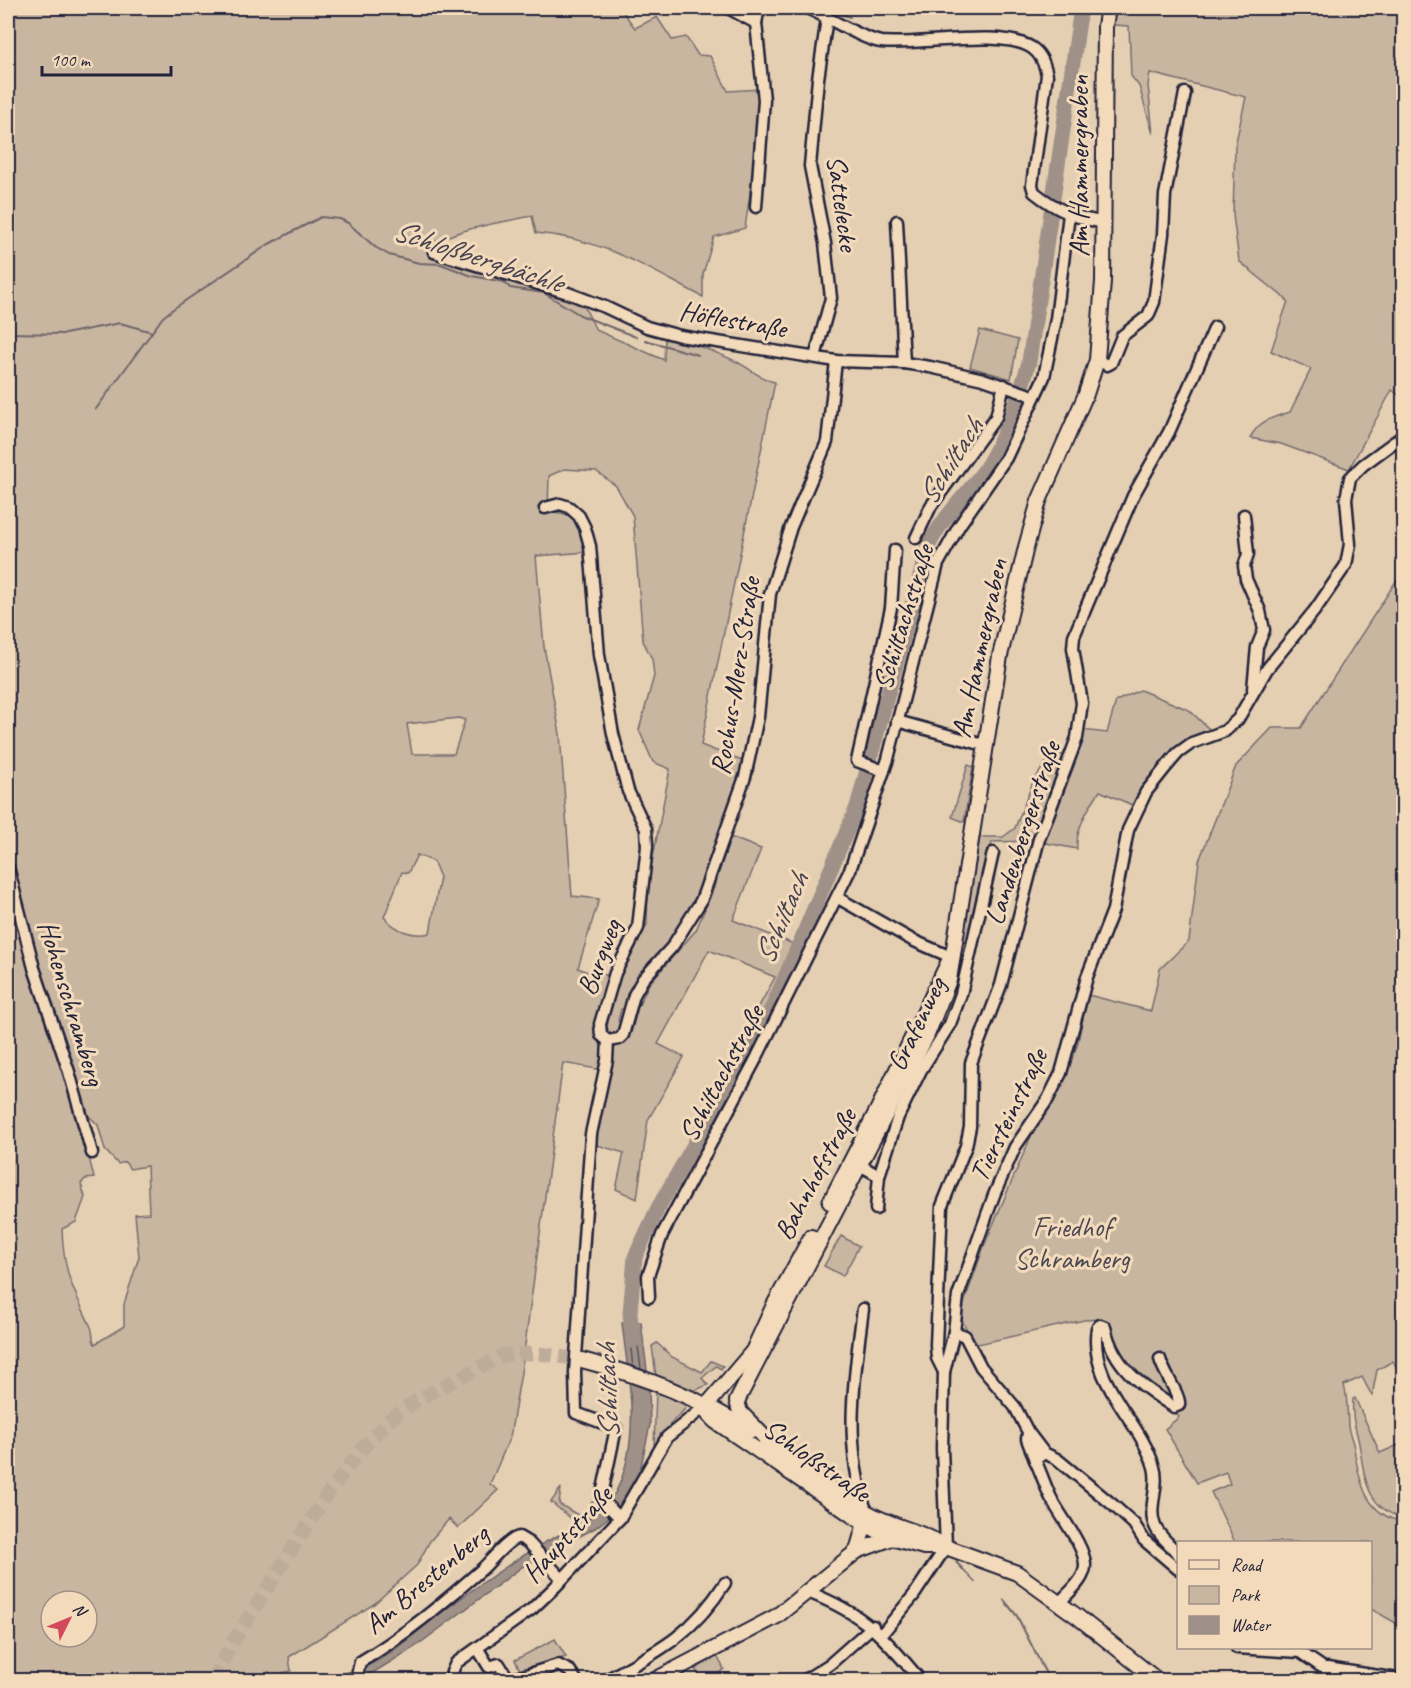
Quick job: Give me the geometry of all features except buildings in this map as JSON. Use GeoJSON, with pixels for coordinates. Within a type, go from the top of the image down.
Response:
{"type":"FeatureCollection","features":[{"type":"Feature","properties":{"kind":"main road","name":"Am Hammergraben"},"geometry":{"type":"LineString","coordinates":[[951,957],[1000,656],[1037,510],[1056,458],[1086,394],[1097,360],[1103,281],[1104,26],[1108,8]]}},
{"type":"Feature","properties":{"kind":"main road","name":"Bahnhofstraße"},"geometry":{"type":"LineString","coordinates":[[772,1445],[740,1412],[737,1401],[856,1162],[951,957]]}},
{"type":"Feature","properties":{"kind":"main road","name":"Bahnhofstraße"},"geometry":{"type":"LineString","coordinates":[[707,1405],[753,1351],[778,1297],[856,1162]]}},
{"type":"Feature","properties":{"kind":"main road","name":"Schloßstraße"},"geometry":{"type":"LineString","coordinates":[[582,1360],[625,1372],[707,1405],[772,1445],[892,1538],[924,1547],[946,1547]]}},
{"type":"Feature","properties":{"kind":"main road","name":"Schloßstraße"},"geometry":{"type":"LineString","coordinates":[[707,1405],[709,1415],[715,1421],[866,1519]]}},
{"type":"Feature","properties":{"kind":"main road"},"geometry":{"type":"LineString","coordinates":[[857,1551],[866,1519],[930,1536],[946,1547],[1017,1573],[1060,1602],[1157,1680]]}},
{"type":"Feature","properties":{"kind":"main road"},"geometry":{"type":"LineString","coordinates":[[655,1680],[777,1616],[857,1551],[892,1538]]}},
{"type":"Feature","properties":{"kind":"street"},"geometry":{"type":"LineString","coordinates":[[728,8],[756,24]]}},
{"type":"Feature","properties":{"kind":"street"},"geometry":{"type":"LineString","coordinates":[[756,207],[764,100],[756,24],[759,8]]}},
{"type":"Feature","properties":{"kind":"street"},"geometry":{"type":"LineString","coordinates":[[807,8],[880,42],[986,40],[1015,42],[1031,48],[1042,60],[1047,75],[1032,185],[1034,192],[1065,212],[1085,220],[1102,222]]}},
{"type":"Feature","properties":{"kind":"street","name":"Sattelecke"},"geometry":{"type":"LineString","coordinates":[[815,357],[831,298],[825,243],[810,166],[818,79],[827,18]]}},
{"type":"Feature","properties":{"kind":"street"},"geometry":{"type":"LineString","coordinates":[[1097,360],[1107,365],[1111,363],[1122,336],[1151,312],[1158,279],[1165,195],[1185,93]]}},
{"type":"Feature","properties":{"kind":"street","name":"Schiltachstraße"},"geometry":{"type":"LineString","coordinates":[[649,1298],[648,1276],[662,1235],[838,898],[859,848],[880,769],[897,721],[938,564],[959,526],[1006,458],[1024,423],[1029,394],[1038,394],[1044,377],[1056,320],[1065,212]]}},
{"type":"Feature","properties":{"kind":"street"},"geometry":{"type":"LineString","coordinates":[[897,221],[904,363]]}},
{"type":"Feature","properties":{"kind":"street","name":"Höflestraße"},"geometry":{"type":"LineString","coordinates":[[434,252],[568,293],[647,327],[725,345],[836,361],[904,363],[959,373],[1029,394]]}},
{"type":"Feature","properties":{"kind":"street","name":"Landenbergerstraße"},"geometry":{"type":"LineString","coordinates":[[944,1372],[936,1345],[942,1206],[966,1146],[970,1127],[971,1063],[1001,986],[1039,839],[1077,738],[1082,703],[1073,648],[1074,636],[1133,496],[1168,432],[1215,327]]}},
{"type":"Feature","properties":{"kind":"street","name":"Rochus-Merz-Straße"},"geometry":{"type":"LineString","coordinates":[[608,1041],[619,1039],[623,1035],[634,995],[643,979],[672,948],[701,901],[745,777],[758,717],[770,594],[791,527],[828,442],[836,361]]}},
{"type":"Feature","properties":{"kind":"street","name":"Schiltachstraße"},"geometry":{"type":"LineString","coordinates":[[916,538],[931,506],[996,417],[1009,387]]}},
{"type":"Feature","properties":{"kind":"street","name":"Tiersteinstraße"},"geometry":{"type":"LineString","coordinates":[[946,1547],[943,1460],[944,1372],[954,1332],[958,1296],[994,1195],[1015,1147],[1048,1099],[1061,1073],[1087,977],[1113,910],[1128,830],[1140,802],[1178,753],[1192,743],[1224,731],[1238,719],[1253,689],[1315,610],[1346,565],[1350,544],[1347,489],[1355,471],[1404,435]]}},
{"type":"Feature","properties":{"kind":"street","name":"Burgweg"},"geometry":{"type":"LineString","coordinates":[[545,508],[560,504],[569,507],[579,516],[585,528],[590,546],[600,655],[613,734],[628,791],[646,829],[647,846],[639,928],[615,973],[600,1024],[601,1035],[608,1041],[591,1134],[574,1372],[576,1413],[588,1419],[613,1425],[616,1431],[602,1501],[618,1516]]}},
{"type":"Feature","properties":{"kind":"street","name":"Tiersteinstraße"},"geometry":{"type":"LineString","coordinates":[[1244,515],[1248,554],[1244,566],[1245,579],[1260,611],[1264,630],[1257,647],[1253,689]]}},
{"type":"Feature","properties":{"kind":"street","name":"Schiltachstraße"},"geometry":{"type":"LineString","coordinates":[[880,769],[857,761],[891,608],[895,550]]}},
{"type":"Feature","properties":{"kind":"street"},"geometry":{"type":"LineString","coordinates":[[897,721],[984,745]]}},
{"type":"Feature","properties":{"kind":"street","name":"Grafenweg"},"geometry":{"type":"LineString","coordinates":[[876,1209],[879,1176],[898,1117],[921,1070],[950,1024],[961,994],[993,853]]}},
{"type":"Feature","properties":{"kind":"street","name":"Hohenschramberg"},"geometry":{"type":"LineString","coordinates":[[8,867],[34,968],[69,1072],[92,1153]]}},
{"type":"Feature","properties":{"kind":"street"},"geometry":{"type":"LineString","coordinates":[[838,898],[912,940],[951,957]]}},
{"type":"Feature","properties":{"kind":"street"},"geometry":{"type":"LineString","coordinates":[[856,1162],[879,1176]]}},
{"type":"Feature","properties":{"kind":"street"},"geometry":{"type":"LineString","coordinates":[[863,1309],[851,1412],[859,1490],[866,1519]]}},
{"type":"Feature","properties":{"kind":"street"},"geometry":{"type":"LineString","coordinates":[[1160,1359],[1165,1377],[1179,1398],[1179,1406],[1174,1407],[1162,1400],[1132,1376],[1115,1358],[1105,1327],[1100,1325],[1097,1328],[1097,1361],[1125,1416],[1141,1439],[1155,1469],[1153,1523],[1157,1532],[1177,1553]]}},
{"type":"Feature","properties":{"kind":"street"},"geometry":{"type":"LineString","coordinates":[[954,1332],[965,1336],[981,1367],[1015,1407],[1040,1456],[1051,1499],[1082,1552],[1085,1564],[1080,1580],[1060,1602]]}},
{"type":"Feature","properties":{"kind":"street","name":"Hauptstraße"},"geometry":{"type":"LineString","coordinates":[[456,1680],[452,1672],[456,1663],[532,1609],[562,1579],[618,1516],[667,1437],[707,1405]]}},
{"type":"Feature","properties":{"kind":"street"},"geometry":{"type":"LineString","coordinates":[[1040,1456],[1057,1459],[1113,1505],[1134,1524],[1144,1540],[1177,1567]]}},
{"type":"Feature","properties":{"kind":"street","name":"Am Brestenberg"},"geometry":{"type":"LineString","coordinates":[[356,1680],[360,1662],[383,1649],[482,1569],[514,1539],[524,1539],[562,1579]]}},
{"type":"Feature","properties":{"kind":"street"},"geometry":{"type":"LineString","coordinates":[[881,1635],[914,1596],[946,1547]]}},
{"type":"Feature","properties":{"kind":"street"},"geometry":{"type":"LineString","coordinates":[[606,1680],[685,1633],[704,1614],[725,1582]]}},
{"type":"Feature","properties":{"kind":"street"},"geometry":{"type":"LineString","coordinates":[[808,1592],[842,1606],[873,1626],[920,1680]]}},
{"type":"Feature","properties":{"kind":"street"},"geometry":{"type":"LineString","coordinates":[[805,1680],[830,1664],[873,1626]]}},
{"type":"Feature","properties":{"kind":"street"},"geometry":{"type":"LineString","coordinates":[[478,1648],[489,1667],[499,1664],[513,1679],[558,1665],[570,1671],[576,1680]]}},
{"type":"Feature","properties":{"kind":"street"},"geometry":{"type":"LineString","coordinates":[[1262,1649],[1300,1652],[1341,1680]]}},
{"type":"Feature","properties":{"kind":"street"},"geometry":{"type":"LineString","coordinates":[[1324,1667],[1404,1680]]}},
{"type":"Feature","properties":{"kind":"green space"},"geometry":{"type":"Polygon","coordinates":[[[8,8],[620,8],[635,28],[657,17],[672,40],[686,37],[698,55],[710,56],[728,91],[761,89],[756,152],[745,228],[714,237],[703,274],[703,297],[643,265],[603,248],[583,241],[536,233],[532,216],[465,230],[427,246],[430,256],[582,302],[596,330],[664,360],[665,336],[719,354],[775,382],[701,745],[747,763],[690,916],[655,962],[643,971],[627,1010],[621,1009],[618,1021],[623,1025],[615,1033],[609,1032],[607,1027],[617,976],[627,950],[647,925],[648,883],[670,769],[653,762],[639,730],[654,676],[652,659],[643,641],[633,516],[616,486],[596,471],[564,469],[549,476],[548,512],[567,514],[577,522],[583,534],[587,552],[536,556],[544,647],[560,734],[572,896],[599,899],[578,968],[592,974],[609,975],[602,1070],[563,1063],[522,1367],[510,1437],[490,1484],[498,1490],[458,1528],[449,1519],[430,1541],[417,1565],[374,1604],[289,1657],[291,1671],[273,1675],[269,1672],[271,1680],[8,1680],[8,8]],[[458,718],[407,724],[412,754],[454,754],[465,720],[458,718]],[[417,855],[408,873],[402,872],[384,917],[405,932],[424,934],[430,933],[440,877],[433,861],[417,855]],[[89,1116],[79,1117],[94,1178],[85,1179],[81,1184],[85,1197],[76,1222],[62,1229],[67,1270],[92,1329],[95,1344],[124,1326],[124,1304],[139,1257],[135,1214],[149,1213],[147,1166],[130,1169],[125,1162],[118,1164],[105,1150],[98,1125],[89,1116]]]}},
{"type":"Feature","properties":{"kind":"green space"},"geometry":{"type":"Polygon","coordinates":[[[1116,8],[1403,8],[1403,398],[1392,390],[1349,469],[1281,444],[1250,438],[1262,423],[1290,412],[1311,369],[1271,351],[1288,301],[1239,261],[1233,215],[1235,146],[1246,97],[1150,73],[1148,85],[1153,134],[1139,86],[1131,76],[1129,26],[1113,25],[1116,8]]]}},
{"type":"Feature","properties":{"kind":"green space"},"geometry":{"type":"Polygon","coordinates":[[[980,330],[1018,340],[1011,379],[970,367],[980,330]]]}},
{"type":"Feature","properties":{"kind":"green space","name":"Friedhof Schramberg"},"geometry":{"type":"Polygon","coordinates":[[[1403,577],[1403,1381],[1393,1361],[1377,1370],[1372,1396],[1362,1377],[1344,1385],[1349,1429],[1366,1495],[1380,1512],[1403,1522],[1403,1627],[1372,1610],[1372,1541],[1235,1541],[1211,1492],[1230,1484],[1226,1472],[1197,1483],[1165,1429],[1179,1417],[1169,1402],[1132,1370],[1110,1338],[1111,1326],[1108,1321],[1084,1320],[974,1345],[960,1315],[984,1246],[1032,1134],[1052,1103],[1077,1046],[1088,995],[1151,1011],[1160,969],[1189,941],[1199,861],[1236,766],[1272,728],[1301,728],[1396,581],[1403,577]]]}},
{"type":"Feature","properties":{"kind":"green space"},"geometry":{"type":"Polygon","coordinates":[[[1140,690],[1189,710],[1210,730],[1172,755],[1132,805],[1100,791],[1080,826],[1077,849],[1036,841],[992,842],[966,967],[958,966],[980,837],[1003,837],[1015,828],[1033,782],[1052,753],[1071,756],[1082,730],[1107,733],[1116,701],[1140,690]]]}},
{"type":"Feature","properties":{"kind":"green space"},"geometry":{"type":"Polygon","coordinates":[[[968,765],[973,767],[964,822],[952,817],[968,765]]]}},
{"type":"Feature","properties":{"kind":"green space"},"geometry":{"type":"Polygon","coordinates":[[[730,837],[761,849],[733,920],[796,945],[769,1005],[745,1046],[742,1044],[743,1036],[775,977],[709,950],[658,1044],[684,1057],[648,1120],[637,1199],[616,1189],[624,1153],[594,1144],[615,1046],[631,1033],[638,1007],[649,984],[696,930],[716,883],[730,837]]]}},
{"type":"Feature","properties":{"kind":"green space"},"geometry":{"type":"Polygon","coordinates":[[[841,1236],[859,1246],[843,1276],[824,1266],[841,1236]]]}},
{"type":"Feature","properties":{"kind":"green space"},"geometry":{"type":"Polygon","coordinates":[[[657,1343],[672,1357],[702,1372],[711,1361],[723,1366],[721,1369],[716,1366],[702,1378],[708,1385],[691,1392],[656,1376],[652,1346],[657,1343]]]}},
{"type":"Feature","properties":{"kind":"green space"},"geometry":{"type":"Polygon","coordinates":[[[656,1390],[682,1400],[686,1408],[671,1423],[654,1448],[656,1390]]]}},
{"type":"Feature","properties":{"kind":"green space"},"geometry":{"type":"Polygon","coordinates":[[[1355,1398],[1380,1453],[1403,1443],[1403,1518],[1382,1508],[1370,1492],[1354,1419],[1353,1399],[1355,1398]]]}},
{"type":"Feature","properties":{"kind":"green space"},"geometry":{"type":"Polygon","coordinates":[[[561,1488],[559,1504],[583,1518],[589,1514],[588,1510],[592,1501],[603,1507],[578,1524],[551,1502],[561,1488]]]}},
{"type":"Feature","properties":{"kind":"green space"},"geometry":{"type":"Polygon","coordinates":[[[555,1639],[566,1657],[520,1670],[515,1660],[555,1639]]]}},
{"type":"Feature","properties":{"kind":"green space"},"geometry":{"type":"Polygon","coordinates":[[[717,1656],[724,1669],[710,1680],[702,1680],[695,1669],[717,1656]]]}},
{"type":"Feature","properties":{"kind":"water"},"geometry":{"type":"Polygon","coordinates":[[[641,1322],[649,1387],[650,1425],[639,1475],[618,1510],[595,1528],[522,1567],[415,1647],[366,1677],[348,1680],[274,1680],[335,1675],[369,1665],[399,1646],[502,1569],[583,1522],[604,1506],[619,1485],[630,1445],[631,1405],[622,1323],[641,1322]]]}},
{"type":"Feature","properties":{"kind":"waterway","name":"Schiltach"},"geometry":{"type":"LineString","coordinates":[[633,1341],[630,1313],[635,1257],[658,1208],[773,1006],[857,807],[928,547],[940,526],[985,469],[1005,431],[1021,389],[1029,362],[1081,8]]}},
{"type":"Feature","properties":{"kind":"waterway"},"geometry":{"type":"LineString","coordinates":[[829,10],[850,17]]}},
{"type":"Feature","properties":{"kind":"waterway","name":"Schloßbergbächle"},"geometry":{"type":"LineString","coordinates":[[96,409],[163,317],[269,244],[321,217],[340,219],[348,223],[375,247],[389,255],[419,263],[441,264],[472,276],[504,282],[510,288],[544,293],[580,315],[636,337]]}},
{"type":"Feature","properties":{"kind":"waterway"},"geometry":{"type":"LineString","coordinates":[[8,333],[65,334],[120,323],[152,332]]}},
{"type":"Feature","properties":{"kind":"waterway","name":"Schloßbergbächle"},"geometry":{"type":"LineString","coordinates":[[645,340],[698,355]]}},
{"type":"Feature","properties":{"kind":"waterway"},"geometry":{"type":"LineString","coordinates":[[956,1562],[975,1582]]}},
{"type":"Feature","properties":{"kind":"waterway"},"geometry":{"type":"LineString","coordinates":[[1004,1600],[1017,1616],[1049,1680]]}},
{"type":"Feature","properties":{"kind":"tunnel"},"geometry":{"type":"LineString","coordinates":[[212,1680],[233,1642],[326,1496],[361,1450],[389,1420],[417,1400],[503,1355],[537,1353],[582,1360]]}}]}
